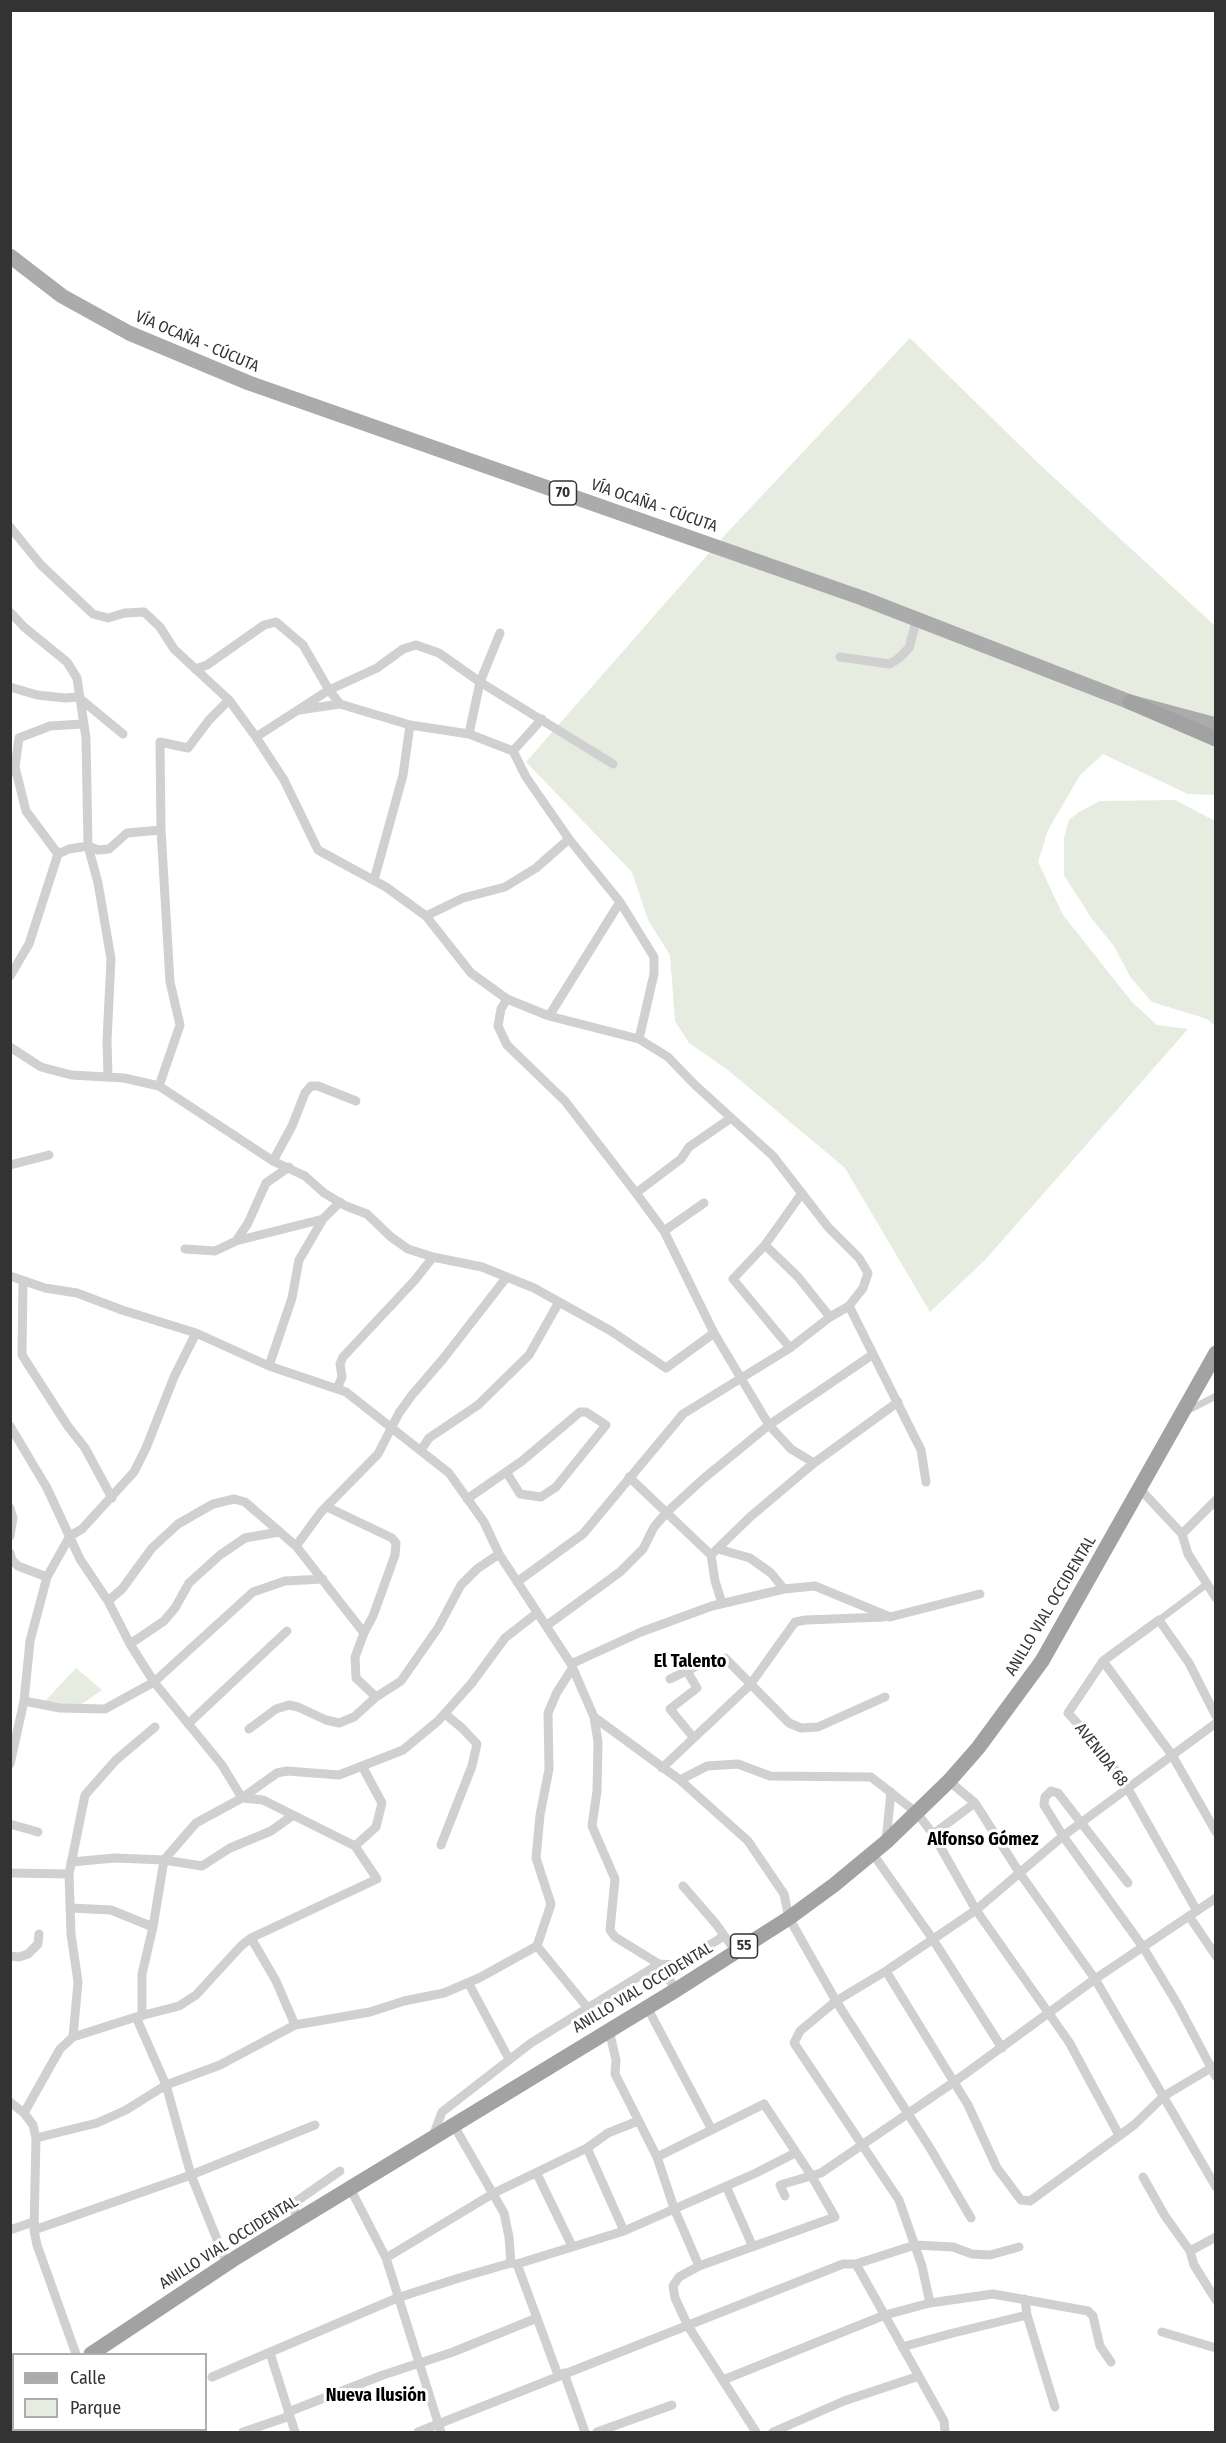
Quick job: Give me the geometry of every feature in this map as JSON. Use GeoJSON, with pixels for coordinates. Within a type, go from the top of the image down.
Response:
{"type":"FeatureCollection","features":[{"type":"Feature","properties":{"kind":"highway"},"geometry":{"type":"LineString","coordinates":[[1130,702],[1215,739]]}},
{"type":"Feature","properties":{"kind":"highway","name":"ANILLO VIAL OCCIDENTAL"},"geometry":{"type":"LineString","coordinates":[[95,2353],[227,2264],[676,1990],[789,1918],[873,1854],[949,1781],[978,1748],[1042,1661],[1215,1353]]}},
{"type":"Feature","properties":{"kind":"main road","name":"VÍA OCAÑA - CÚCUTA"},"geometry":{"type":"LineString","coordinates":[[10,256],[62,296],[129,333],[249,383],[917,618],[1130,702]]}},
{"type":"Feature","properties":{"kind":"main road","name":"70"},"geometry":{"type":"LineString","coordinates":[[1130,702],[1215,725]]}},
{"type":"Feature","properties":{"kind":"street"},"geometry":{"type":"LineString","coordinates":[[12,534],[41,566],[93,614],[108,618],[125,613],[144,612],[160,627],[174,648],[229,700],[256,736],[284,780],[318,850],[374,880],[426,916],[471,973],[507,999],[549,1016],[639,1039],[668,1057],[773,1156],[828,1227],[859,1258],[868,1273],[863,1288],[849,1306],[741,1380],[683,1414],[583,1534],[517,1582]]}},
{"type":"Feature","properties":{"kind":"street"},"geometry":{"type":"LineString","coordinates":[[10,612],[24,627],[67,662],[77,678],[82,724],[86,738],[88,846],[98,883],[111,959],[107,1041],[108,1076]]}},
{"type":"Feature","properties":{"kind":"street"},"geometry":{"type":"LineString","coordinates":[[840,657],[890,664],[909,648],[917,618]]}},
{"type":"Feature","properties":{"kind":"street"},"geometry":{"type":"LineString","coordinates":[[195,669],[207,664],[264,625],[276,622],[303,645],[328,690],[340,704]]}},
{"type":"Feature","properties":{"kind":"street"},"geometry":{"type":"LineString","coordinates":[[469,734],[480,682],[500,633]]}},
{"type":"Feature","properties":{"kind":"street"},"geometry":{"type":"LineString","coordinates":[[256,736],[328,690],[376,668],[403,649],[416,645],[439,653],[480,682],[613,764]]}},
{"type":"Feature","properties":{"kind":"street"},"geometry":{"type":"LineString","coordinates":[[10,687],[37,695],[78,697],[123,734]]}},
{"type":"Feature","properties":{"kind":"street"},"geometry":{"type":"LineString","coordinates":[[159,1086],[180,1025],[170,982],[161,830],[160,742],[188,748],[208,720],[229,700]]}},
{"type":"Feature","properties":{"kind":"street"},"geometry":{"type":"LineString","coordinates":[[299,710],[340,704],[410,725],[469,734],[513,751],[526,777],[569,838],[620,902],[654,957],[654,974],[639,1039]]}},
{"type":"Feature","properties":{"kind":"street"},"geometry":{"type":"LineString","coordinates":[[513,751],[542,719]]}},
{"type":"Feature","properties":{"kind":"street"},"geometry":{"type":"LineString","coordinates":[[58,854],[26,811],[13,769],[19,738],[50,726],[82,724]]}},
{"type":"Feature","properties":{"kind":"street"},"geometry":{"type":"LineString","coordinates":[[374,880],[402,775],[410,725]]}},
{"type":"Feature","properties":{"kind":"street"},"geometry":{"type":"LineString","coordinates":[[10,976],[29,944],[58,854],[69,849],[88,846],[98,850],[109,849],[127,833],[161,830]]}},
{"type":"Feature","properties":{"kind":"street"},"geometry":{"type":"LineString","coordinates":[[426,916],[464,898],[505,887],[536,868],[569,838]]}},
{"type":"Feature","properties":{"kind":"street"},"geometry":{"type":"LineString","coordinates":[[549,1016],[620,902]]}},
{"type":"Feature","properties":{"kind":"street"},"geometry":{"type":"LineString","coordinates":[[507,999],[501,1010],[498,1026],[507,1045],[565,1101],[664,1231],[714,1333],[770,1425],[791,1449],[814,1463]]}},
{"type":"Feature","properties":{"kind":"street"},"geometry":{"type":"LineString","coordinates":[[10,1047],[42,1067],[71,1075],[108,1076],[159,1086],[273,1161],[305,1176],[324,1193],[367,1214],[391,1237],[408,1249],[433,1257],[482,1267],[534,1288],[611,1331],[666,1368],[714,1333]]}},
{"type":"Feature","properties":{"kind":"street"},"geometry":{"type":"LineString","coordinates":[[273,1161],[292,1126],[305,1093],[311,1086],[318,1086],[356,1101]]}},
{"type":"Feature","properties":{"kind":"street"},"geometry":{"type":"LineString","coordinates":[[636,1193],[681,1159],[689,1147],[731,1118]]}},
{"type":"Feature","properties":{"kind":"street"},"geometry":{"type":"LineString","coordinates":[[10,1165],[50,1155]]}},
{"type":"Feature","properties":{"kind":"street"},"geometry":{"type":"LineString","coordinates":[[236,1241],[248,1223],[266,1183],[289,1167]]}},
{"type":"Feature","properties":{"kind":"street"},"geometry":{"type":"LineString","coordinates":[[790,1348],[733,1279],[765,1245],[802,1193]]}},
{"type":"Feature","properties":{"kind":"street"},"geometry":{"type":"LineString","coordinates":[[269,1366],[292,1298],[299,1260],[323,1219],[340,1202]]}},
{"type":"Feature","properties":{"kind":"street"},"geometry":{"type":"LineString","coordinates":[[664,1231],[704,1203]]}},
{"type":"Feature","properties":{"kind":"street"},"geometry":{"type":"LineString","coordinates":[[185,1249],[215,1251],[236,1241],[323,1219]]}},
{"type":"Feature","properties":{"kind":"street"},"geometry":{"type":"LineString","coordinates":[[765,1245],[798,1277],[830,1317]]}},
{"type":"Feature","properties":{"kind":"street"},"geometry":{"type":"LineString","coordinates":[[337,1389],[342,1377],[340,1364],[343,1357],[415,1280],[433,1257]]}},
{"type":"Feature","properties":{"kind":"street"},"geometry":{"type":"LineString","coordinates":[[10,1276],[45,1288],[77,1293],[196,1333],[269,1366],[346,1392],[449,1473],[484,1522],[499,1554],[572,1667],[594,1717],[598,1742],[597,1791],[592,1826],[615,1879],[610,1930],[615,1936],[659,1964],[676,1990]]}},
{"type":"Feature","properties":{"kind":"street"},"geometry":{"type":"LineString","coordinates":[[296,1546],[327,1507],[378,1454],[412,1395],[506,1278]]}},
{"type":"Feature","properties":{"kind":"street"},"geometry":{"type":"LineString","coordinates":[[22,1281],[21,1355],[85,1449],[112,1498]]}},
{"type":"Feature","properties":{"kind":"street"},"geometry":{"type":"LineString","coordinates":[[421,1450],[429,1438],[478,1405],[529,1355],[559,1302]]}},
{"type":"Feature","properties":{"kind":"street"},"geometry":{"type":"LineString","coordinates":[[849,1306],[921,1450],[926,1482]]}},
{"type":"Feature","properties":{"kind":"street"},"geometry":{"type":"LineString","coordinates":[[10,1764],[24,1701],[30,1641],[47,1577],[70,1536],[82,1529],[134,1472],[174,1377],[196,1333]]}},
{"type":"Feature","properties":{"kind":"street"},"geometry":{"type":"LineString","coordinates":[[546,1626],[620,1572],[643,1549],[654,1527],[666,1512],[770,1425],[872,1355]]}},
{"type":"Feature","properties":{"kind":"street"},"geometry":{"type":"LineString","coordinates":[[1183,1413],[1215,1396]]}},
{"type":"Feature","properties":{"kind":"street"},"geometry":{"type":"LineString","coordinates":[[722,1603],[715,1581],[714,1552],[750,1516],[814,1463],[898,1402]]}},
{"type":"Feature","properties":{"kind":"street"},"geometry":{"type":"LineString","coordinates":[[467,1498],[507,1473],[580,1412],[586,1412],[606,1425],[556,1486],[541,1497],[520,1494],[507,1473]]}},
{"type":"Feature","properties":{"kind":"street"},"geometry":{"type":"LineString","coordinates":[[10,1426],[47,1488],[80,1559],[108,1600],[130,1644],[154,1682],[222,1765],[242,1798]]}},
{"type":"Feature","properties":{"kind":"street"},"geometry":{"type":"LineString","coordinates":[[629,1477],[714,1552],[750,1558],[771,1573],[784,1589]]}},
{"type":"Feature","properties":{"kind":"street"},"geometry":{"type":"LineString","coordinates":[[1140,1489],[1182,1534],[1188,1554],[1211,1582],[1215,1598]]}},
{"type":"Feature","properties":{"kind":"street"},"geometry":{"type":"LineString","coordinates":[[108,1600],[122,1589],[152,1548],[169,1532],[202,1508],[234,1499],[245,1502],[296,1546],[364,1633]]}},
{"type":"Feature","properties":{"kind":"street"},"geometry":{"type":"LineString","coordinates":[[1182,1534],[1215,1500]]}},
{"type":"Feature","properties":{"kind":"street"},"geometry":{"type":"LineString","coordinates":[[327,1507],[392,1538],[396,1544],[395,1555],[373,1617],[355,1657],[356,1678],[366,1690],[376,1697]]}},
{"type":"Feature","properties":{"kind":"street"},"geometry":{"type":"LineString","coordinates":[[10,1508],[13,1518],[10,1536]]}},
{"type":"Feature","properties":{"kind":"street"},"geometry":{"type":"LineString","coordinates":[[130,1644],[164,1621],[175,1608],[189,1583],[220,1555],[245,1538],[279,1532]]}},
{"type":"Feature","properties":{"kind":"street"},"geometry":{"type":"LineString","coordinates":[[10,1553],[12,1560],[18,1566],[47,1577]]}},
{"type":"Feature","properties":{"kind":"street"},"geometry":{"type":"LineString","coordinates":[[249,1729],[276,1709],[289,1705],[339,1723],[354,1717],[376,1697],[401,1681],[438,1628],[461,1585],[477,1569],[499,1554]]}},
{"type":"Feature","properties":{"kind":"street"},"geometry":{"type":"LineString","coordinates":[[24,1701],[60,1708],[105,1708],[154,1682],[254,1592],[285,1581],[323,1579]]}},
{"type":"Feature","properties":{"kind":"street","name":"AVENIDA 68"},"geometry":{"type":"LineString","coordinates":[[1211,1582],[1103,1660],[1068,1713],[1101,1749],[1128,1789],[1215,1956]]}},
{"type":"Feature","properties":{"kind":"street"},"geometry":{"type":"LineString","coordinates":[[36,2138],[97,2123],[126,2110],[166,2085],[220,2065],[295,2025],[370,2012],[404,2001],[444,1993],[468,1984],[537,1946],[551,1904],[536,1858],[540,1815],[549,1769],[548,1713],[572,1667],[641,1632],[722,1603],[784,1589],[815,1586],[890,1617]]}},
{"type":"Feature","properties":{"kind":"street"},"geometry":{"type":"LineString","coordinates":[[662,1768],[750,1685],[795,1622],[890,1617],[980,1594]]}},
{"type":"Feature","properties":{"kind":"street"},"geometry":{"type":"LineString","coordinates":[[227,2264],[191,2175],[166,2085],[139,2016],[142,1974],[153,1927],[164,1860],[196,1823],[242,1798],[277,1773],[287,1771],[339,1775],[403,1750],[445,1714],[471,1684],[505,1638],[537,1613]]}},
{"type":"Feature","properties":{"kind":"street"},"geometry":{"type":"LineString","coordinates":[[1159,1620],[1189,1663],[1215,1716]]}},
{"type":"Feature","properties":{"kind":"street"},"geometry":{"type":"LineString","coordinates":[[188,1724],[286,1631]]}},
{"type":"Feature","properties":{"kind":"street"},"geometry":{"type":"LineString","coordinates":[[670,1679],[701,1664],[725,1658],[789,1723],[801,1728],[818,1727],[885,1697]]}},
{"type":"Feature","properties":{"kind":"street"},"geometry":{"type":"LineString","coordinates":[[1103,1660],[1172,1755],[1215,1832]]}},
{"type":"Feature","properties":{"kind":"street"},"geometry":{"type":"LineString","coordinates":[[687,1671],[697,1688],[670,1709],[693,1737]]}},
{"type":"Feature","properties":{"kind":"street"},"geometry":{"type":"LineString","coordinates":[[441,1845],[472,1766],[477,1744],[445,1714]]}},
{"type":"Feature","properties":{"kind":"street"},"geometry":{"type":"LineString","coordinates":[[594,1717],[680,1780],[748,1841],[784,1894],[789,1918],[836,2001],[971,2218]]}},
{"type":"Feature","properties":{"kind":"street"},"geometry":{"type":"LineString","coordinates":[[930,2303],[922,2266],[899,2200],[794,2043],[800,2031],[836,2001],[886,1971],[976,1910],[1063,1836],[1215,1723]]}},
{"type":"Feature","properties":{"kind":"street"},"geometry":{"type":"LineString","coordinates":[[73,2037],[78,1982],[71,1934],[69,1874],[85,1795],[116,1760],[155,1727]]}},
{"type":"Feature","properties":{"kind":"street"},"geometry":{"type":"LineString","coordinates":[[680,1780],[707,1766],[738,1764],[770,1776],[871,1777],[917,1813],[933,1834],[976,1910],[1048,2016],[1069,2042],[1119,2135]]}},
{"type":"Feature","properties":{"kind":"street"},"geometry":{"type":"LineString","coordinates":[[355,1846],[376,1827],[382,1803],[362,1766]]}},
{"type":"Feature","properties":{"kind":"street"},"geometry":{"type":"LineString","coordinates":[[949,1781],[975,1803],[1019,1872],[1095,1979],[1215,2187]]}},
{"type":"Feature","properties":{"kind":"street"},"geometry":{"type":"LineString","coordinates":[[886,1971],[968,2105],[998,2168],[1021,2200],[1030,2201],[1134,2125],[1164,2096],[1214,2070],[1143,1947],[1063,1836],[1044,1805],[1045,1797],[1051,1791],[1058,1793],[1128,1883]]}},
{"type":"Feature","properties":{"kind":"street"},"geometry":{"type":"LineString","coordinates":[[886,1842],[891,1792]]}},
{"type":"Feature","properties":{"kind":"street"},"geometry":{"type":"LineString","coordinates":[[24,2114],[60,2049],[73,2037],[179,2006],[196,1995],[251,1938],[377,1880],[355,1846],[263,1800],[242,1798]]}},
{"type":"Feature","properties":{"kind":"street"},"geometry":{"type":"LineString","coordinates":[[933,1834],[975,1803]]}},
{"type":"Feature","properties":{"kind":"street"},"geometry":{"type":"LineString","coordinates":[[71,1862],[115,1858],[164,1860],[202,1866],[230,1848],[271,1832],[292,1816]]}},
{"type":"Feature","properties":{"kind":"street"},"geometry":{"type":"LineString","coordinates":[[10,1824],[38,1832]]}},
{"type":"Feature","properties":{"kind":"street"},"geometry":{"type":"LineString","coordinates":[[873,1854],[932,1938],[1002,2048]]}},
{"type":"Feature","properties":{"kind":"street"},"geometry":{"type":"LineString","coordinates":[[10,1873],[69,1874]]}},
{"type":"Feature","properties":{"kind":"street"},"geometry":{"type":"LineString","coordinates":[[683,1886],[735,1952]]}},
{"type":"Feature","properties":{"kind":"street"},"geometry":{"type":"LineString","coordinates":[[785,2196],[780,2186],[820,2173],[1048,2016],[1095,1979],[1215,1898]]}},
{"type":"Feature","properties":{"kind":"street"},"geometry":{"type":"LineString","coordinates":[[70,1908],[111,1910],[153,1927]]}},
{"type":"Feature","properties":{"kind":"street"},"geometry":{"type":"LineString","coordinates":[[10,1956],[19,1958],[28,1954],[38,1944],[39,1934]]}},
{"type":"Feature","properties":{"kind":"street"},"geometry":{"type":"LineString","coordinates":[[434,2136],[442,2112],[510,2059],[587,2007],[659,1964],[677,1965],[724,1936]]}},
{"type":"Feature","properties":{"kind":"street"},"geometry":{"type":"LineString","coordinates":[[251,1938],[276,1981],[295,2025]]}},
{"type":"Feature","properties":{"kind":"street"},"geometry":{"type":"LineString","coordinates":[[537,1946],[587,2007]]}},
{"type":"Feature","properties":{"kind":"street"},"geometry":{"type":"LineString","coordinates":[[468,1984],[510,2059]]}},
{"type":"Feature","properties":{"kind":"street"},"geometry":{"type":"LineString","coordinates":[[647,2007],[712,2130]]}},
{"type":"Feature","properties":{"kind":"street"},"geometry":{"type":"LineString","coordinates":[[609,2030],[616,2060],[615,2074],[657,2157],[674,2208],[699,2266]]}},
{"type":"Feature","properties":{"kind":"street"},"geometry":{"type":"LineString","coordinates":[[10,2102],[33,2125],[36,2138],[34,2226],[37,2245],[75,2353]]}},
{"type":"Feature","properties":{"kind":"street"},"geometry":{"type":"LineString","coordinates":[[657,2157],[764,2104],[811,2175],[835,2217],[699,2266],[679,2277],[673,2286],[675,2298],[688,2326],[756,2433]]}},
{"type":"Feature","properties":{"kind":"street"},"geometry":{"type":"LineString","coordinates":[[386,2258],[494,2193],[587,2148],[608,2133],[638,2121]]}},
{"type":"Feature","properties":{"kind":"street"},"geometry":{"type":"LineString","coordinates":[[453,2124],[504,2213],[514,2263],[585,2433]]}},
{"type":"Feature","properties":{"kind":"street"},"geometry":{"type":"LineString","coordinates":[[10,2230],[34,2226],[191,2175],[315,2125]]}},
{"type":"Feature","properties":{"kind":"street"},"geometry":{"type":"LineString","coordinates":[[587,2148],[624,2231]]}},
{"type":"Feature","properties":{"kind":"street"},"geometry":{"type":"LineString","coordinates":[[212,2377],[397,2298],[624,2231],[795,2153]]}},
{"type":"Feature","properties":{"kind":"street"},"geometry":{"type":"LineString","coordinates":[[298,2220],[293,2207],[294,2203],[340,2171]]}},
{"type":"Feature","properties":{"kind":"street"},"geometry":{"type":"LineString","coordinates":[[537,2174],[572,2247]]}},
{"type":"Feature","properties":{"kind":"street"},"geometry":{"type":"LineString","coordinates":[[1143,2178],[1165,2216],[1190,2251],[1194,2265],[1215,2300]]}},
{"type":"Feature","properties":{"kind":"street"},"geometry":{"type":"LineString","coordinates":[[726,2186],[753,2247]]}},
{"type":"Feature","properties":{"kind":"street"},"geometry":{"type":"LineString","coordinates":[[350,2188],[386,2258],[439,2429]]}},
{"type":"Feature","properties":{"kind":"street"},"geometry":{"type":"LineString","coordinates":[[1190,2251],[1215,2237]]}},
{"type":"Feature","properties":{"kind":"street"},"geometry":{"type":"LineString","coordinates":[[418,2433],[439,2429],[561,2374],[843,2264],[856,2264],[915,2246],[953,2247],[972,2254],[990,2255],[1019,2247]]}},
{"type":"Feature","properties":{"kind":"street"},"geometry":{"type":"LineString","coordinates":[[856,2264],[944,2421],[945,2433]]}},
{"type":"Feature","properties":{"kind":"street"},"geometry":{"type":"LineString","coordinates":[[723,2380],[885,2315],[930,2303],[993,2294],[1088,2311],[1094,2316],[1100,2346],[1111,2362]]}},
{"type":"Feature","properties":{"kind":"street"},"geometry":{"type":"LineString","coordinates":[[1025,2299],[1027,2315],[1055,2407]]}},
{"type":"Feature","properties":{"kind":"street"},"geometry":{"type":"LineString","coordinates":[[902,2347],[953,2332],[1027,2315]]}},
{"type":"Feature","properties":{"kind":"street"},"geometry":{"type":"LineString","coordinates":[[243,2433],[418,2362],[453,2352],[537,2318]]}},
{"type":"Feature","properties":{"kind":"street"},"geometry":{"type":"LineString","coordinates":[[1162,2332],[1215,2348]]}},
{"type":"Feature","properties":{"kind":"street"},"geometry":{"type":"LineString","coordinates":[[270,2353],[295,2433]]}},
{"type":"Feature","properties":{"kind":"street"},"geometry":{"type":"LineString","coordinates":[[772,2433],[844,2401],[919,2376]]}},
{"type":"Feature","properties":{"kind":"street"},"geometry":{"type":"LineString","coordinates":[[597,2433],[672,2405]]}},
{"type":"Feature","properties":{"kind":"green space"},"geometry":{"type":"Polygon","coordinates":[[[910,338],[1037,462],[1215,626],[1215,795],[1188,794],[1103,754],[1080,775],[1048,830],[1038,862],[1063,915],[1132,1002],[1157,1025],[1188,1029],[985,1260],[930,1312],[845,1168],[728,1070],[689,1043],[675,1021],[670,955],[648,920],[632,872],[526,762],[724,536],[910,338]]]}},
{"type":"Feature","properties":{"kind":"green space"},"geometry":{"type":"Polygon","coordinates":[[[1175,800],[1215,821],[1215,1026],[1207,1019],[1152,1002],[1131,978],[1114,946],[1092,919],[1064,875],[1064,838],[1069,820],[1079,812],[1100,801],[1175,800]]]}},
{"type":"Feature","properties":{"kind":"green space"},"geometry":{"type":"Polygon","coordinates":[[[76,1668],[102,1690],[79,1706],[63,1706],[45,1701],[76,1668]]]}},
{"type":"Feature","properties":{"kind":"district","name":"El Talento"},"geometry":{"type":"Point","coordinates":[690,1662]}},
{"type":"Feature","properties":{"kind":"district","name":"Alfonso Gómez"},"geometry":{"type":"Point","coordinates":[983,1840]}},
{"type":"Feature","properties":{"kind":"district","name":"Nueva Ilusión"},"geometry":{"type":"Point","coordinates":[376,2396]}}]}
